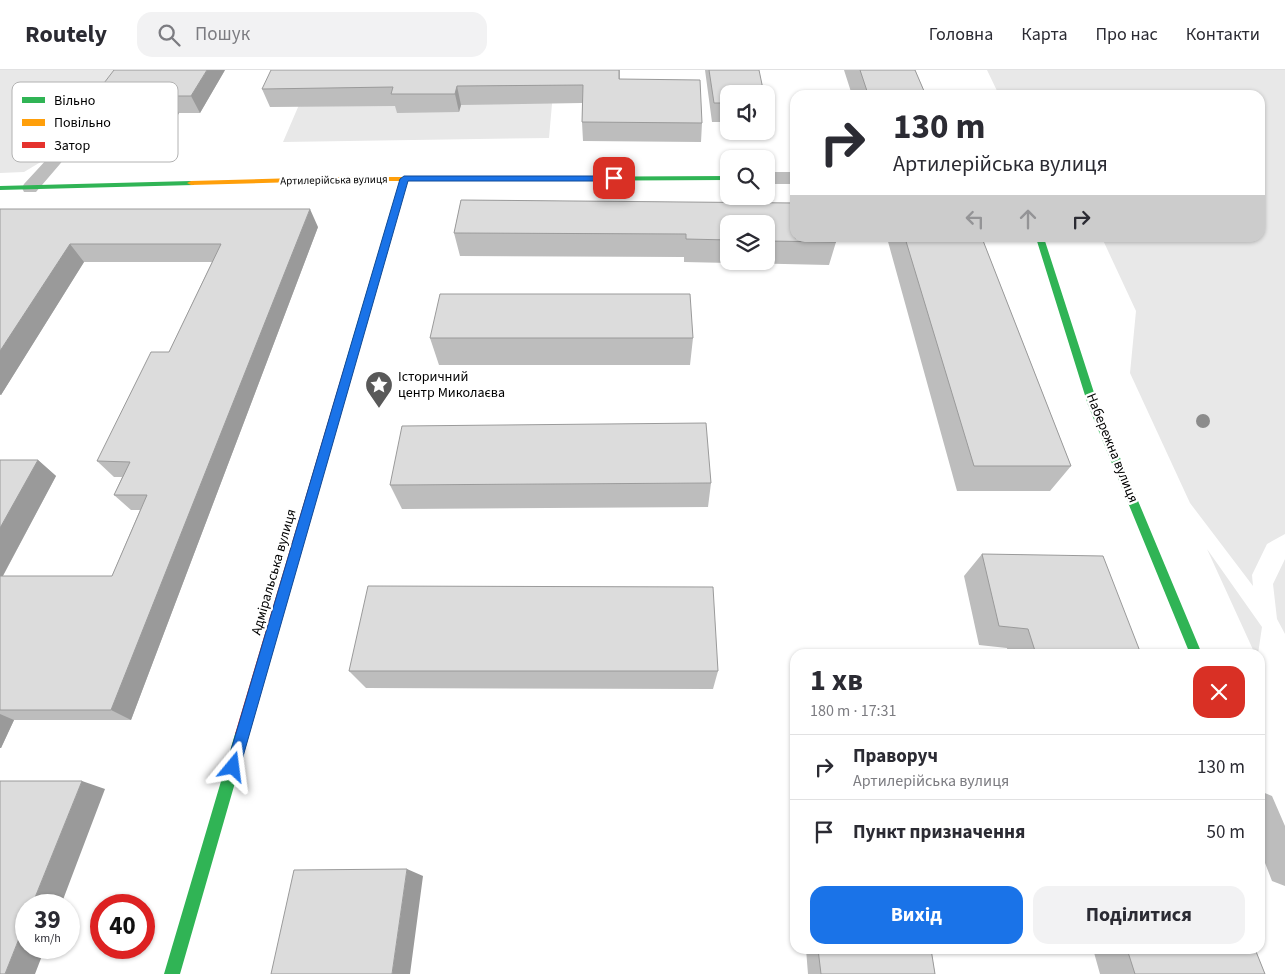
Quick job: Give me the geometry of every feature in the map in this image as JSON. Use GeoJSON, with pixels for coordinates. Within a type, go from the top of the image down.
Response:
{"type":"FeatureCollection","features":[{"type":"Feature","properties":{"kind":"street","name":"Артилерійська вулиця"},"geometry":{"type":"LineString","coordinates":[[0,188],[404,179],[720,178]]}},
{"type":"Feature","properties":{"kind":"street"},"geometry":{"type":"LineString","coordinates":[[775,178],[790,178]]}},
{"type":"Feature","properties":{"kind":"street","name":"Адміральська вулиця"},"geometry":{"type":"LineString","coordinates":[[172,974],[404,179]]}},
{"type":"Feature","properties":{"kind":"street","name":"Набережна вулиця"},"geometry":{"type":"LineString","coordinates":[[1041,242],[1093,404],[1194,649]]}},
{"type":"Feature","properties":{"kind":"street"},"geometry":{"type":"LineString","coordinates":[[1265,820],[1285,868]]}},
{"type":"Feature","properties":{"kind":"lane"},"geometry":{"type":"LineString","coordinates":[[115,82],[124,70]]}},
{"type":"Feature","properties":{"kind":"lane"},"geometry":{"type":"LineString","coordinates":[[30,188],[54,162]]}},
{"type":"Feature","properties":{"kind":"shaded area"},"geometry":{"type":"Polygon","coordinates":[[[0,70],[116,70],[107,82],[12,82],[12,162],[41,162],[24,172],[0,173],[0,70]]]}},
{"type":"Feature","properties":{"kind":"shaded area"},"geometry":{"type":"Polygon","coordinates":[[[314,70],[555,70],[549,138],[283,142],[314,70]]]}},
{"type":"Feature","properties":{"kind":"shaded area"},"geometry":{"type":"Polygon","coordinates":[[[987,70],[1285,70],[1285,534],[1267,544],[1252,575],[1253,586],[1190,503],[1130,373],[1136,311],[1104,242],[1265,242],[1265,90],[997,90],[987,70]]]}},
{"type":"Feature","properties":{"kind":"shaded area"},"geometry":{"type":"Polygon","coordinates":[[[1207,549],[1262,627],[1259,649],[1253,649],[1207,549]]]}},
{"type":"Feature","properties":{"kind":"shaded area"},"geometry":{"type":"Polygon","coordinates":[[[1285,559],[1285,634],[1277,619],[1273,584],[1285,559]]]}},
{"type":"Feature","properties":{"kind":"building"},"geometry":{"type":"Polygon","coordinates":[[[114,70],[207,70],[191,96],[178,96],[178,82],[105,82],[114,70]]]}},
{"type":"Feature","properties":{"kind":"building"},"geometry":{"type":"Polygon","coordinates":[[[271,70],[619,70],[619,79],[700,80],[702,123],[582,122],[583,85],[457,86],[455,94],[391,94],[393,87],[262,89],[271,70]]]}},
{"type":"Feature","properties":{"kind":"building"},"geometry":{"type":"Polygon","coordinates":[[[709,70],[759,70],[762,85],[720,85],[720,103],[714,103],[709,70]]]}},
{"type":"Feature","properties":{"kind":"building"},"geometry":{"type":"Polygon","coordinates":[[[860,70],[915,70],[924,90],[867,90],[860,70]]]}},
{"type":"Feature","properties":{"kind":"building"},"geometry":{"type":"Polygon","coordinates":[[[461,200],[720,202],[720,205],[775,205],[775,203],[790,203],[790,241],[775,241],[775,215],[720,215],[720,240],[686,239],[686,234],[454,233],[461,200]]]}},
{"type":"Feature","properties":{"kind":"building"},"geometry":{"type":"Polygon","coordinates":[[[0,209],[310,209],[111,710],[0,710],[0,576],[112,576],[147,495],[114,495],[130,462],[97,461],[151,352],[169,352],[221,244],[70,244],[0,351],[0,209]]]}},
{"type":"Feature","properties":{"kind":"building"},"geometry":{"type":"Polygon","coordinates":[[[906,242],[984,242],[1071,466],[974,466],[906,242]]]}},
{"type":"Feature","properties":{"kind":"building"},"geometry":{"type":"Polygon","coordinates":[[[440,294],[690,294],[693,338],[430,338],[440,294]]]}},
{"type":"Feature","properties":{"kind":"building"},"geometry":{"type":"Polygon","coordinates":[[[706,423],[711,483],[390,485],[402,426],[706,423]]]}},
{"type":"Feature","properties":{"kind":"building"},"geometry":{"type":"Polygon","coordinates":[[[0,460],[38,460],[0,528],[0,460]]]}},
{"type":"Feature","properties":{"kind":"building"},"geometry":{"type":"Polygon","coordinates":[[[982,554],[1103,556],[1139,649],[1034,649],[1028,629],[999,626],[982,554]]]}},
{"type":"Feature","properties":{"kind":"building"},"geometry":{"type":"Polygon","coordinates":[[[368,586],[713,587],[718,671],[349,671],[368,586]]]}},
{"type":"Feature","properties":{"kind":"building"},"geometry":{"type":"Polygon","coordinates":[[[0,781],[82,781],[36,894],[15,894],[15,949],[5,974],[0,974],[0,781]]]}},
{"type":"Feature","properties":{"kind":"building"},"geometry":{"type":"Polygon","coordinates":[[[407,869],[392,974],[271,974],[294,870],[407,869]]]}},
{"type":"Feature","properties":{"kind":"building"},"geometry":{"type":"Polygon","coordinates":[[[819,954],[932,954],[935,974],[821,974],[819,954]]]}},
{"type":"Feature","properties":{"kind":"building"},"geometry":{"type":"Polygon","coordinates":[[[1129,954],[1257,954],[1265,974],[1135,974],[1129,954]]]}},
{"type":"Feature","properties":{"kind":"traffic: fast"},"geometry":{"type":"LineString","coordinates":[[520,179],[720,178]]}},
{"type":"Feature","properties":{"kind":"traffic: fast"},"geometry":{"type":"LineString","coordinates":[[349,368],[404,179]]}},
{"type":"Feature","properties":{"kind":"traffic: fast"},"geometry":{"type":"LineString","coordinates":[[0,188],[191,183]]}},
{"type":"Feature","properties":{"kind":"traffic: fast"},"geometry":{"type":"LineString","coordinates":[[1041,242],[1093,405],[1194,649]]}},
{"type":"Feature","properties":{"kind":"traffic: fast"},"geometry":{"type":"LineString","coordinates":[[172,974],[242,734]]}},
{"type":"Feature","properties":{"kind":"traffic: slow"},"geometry":{"type":"LineString","coordinates":[[191,183],[330,179],[520,179]]}},
{"type":"Feature","properties":{"kind":"traffic: jam"},"geometry":{"type":"LineString","coordinates":[[242,734],[349,368]]}},
{"type":"Feature","properties":{"kind":"place","name":"Історичний центр Миколаєва"},"geometry":{"type":"Point","coordinates":[379,409]}},
{"type":"Feature","properties":{"kind":"route"},"geometry":{"type":"LineString","coordinates":[[233,767],[404,179],[614,178]]}}]}
